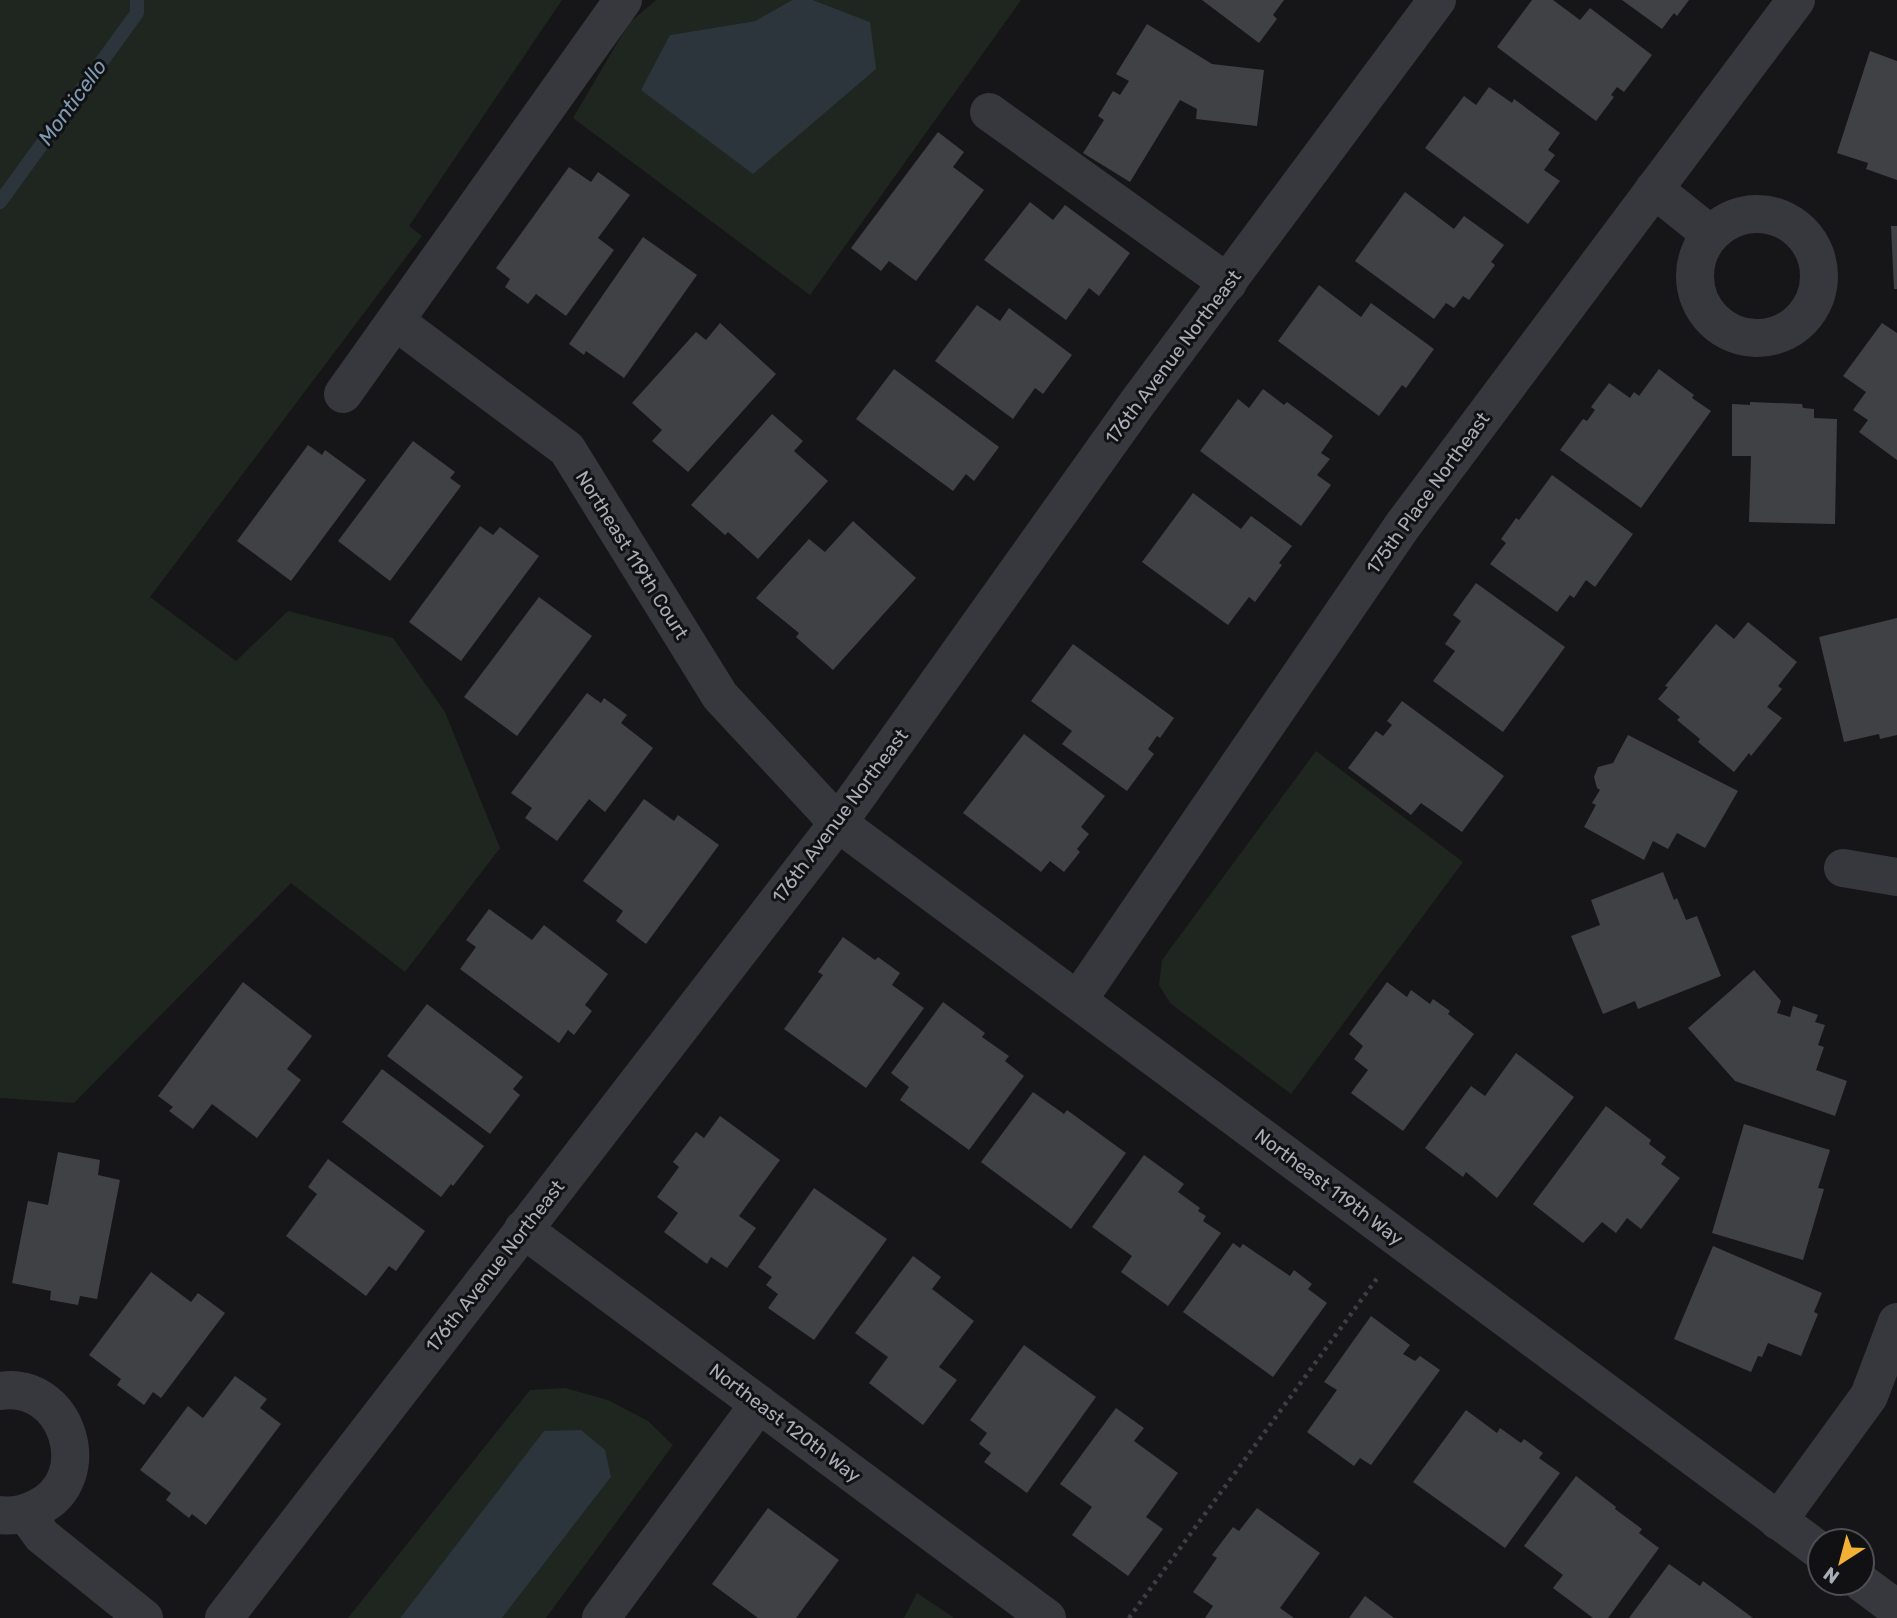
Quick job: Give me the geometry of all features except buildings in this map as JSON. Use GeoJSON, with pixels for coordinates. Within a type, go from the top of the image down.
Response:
{"type":"FeatureCollection","features":[{"type":"Feature","properties":{"kind":"street"},"geometry":{"type":"LineString","coordinates":[[343,394],[623,0]]}},
{"type":"Feature","properties":{"kind":"street","name":"175th Place Northeast"},"geometry":{"type":"LineString","coordinates":[[1078,1000],[1403,525],[1796,0]]}},
{"type":"Feature","properties":{"kind":"street","name":"176th Avenue Northeast"},"geometry":{"type":"LineString","coordinates":[[224,1618],[838,823],[1130,414],[1228,283],[1425,4]]}},
{"type":"Feature","properties":{"kind":"street"},"geometry":{"type":"LineString","coordinates":[[989,112],[1228,283]]}},
{"type":"Feature","properties":{"kind":"street"},"geometry":{"type":"LineString","coordinates":[[1654,188],[1710,234]]}},
{"type":"Feature","properties":{"kind":"street","name":"Northeast 119th Court"},"geometry":{"type":"LineString","coordinates":[[395,321],[566,449],[720,696],[838,823]]}},
{"type":"Feature","properties":{"kind":"street","name":"Northeast 119th Way"},"geometry":{"type":"LineString","coordinates":[[838,823],[1806,1541]]}},
{"type":"Feature","properties":{"kind":"street"},"geometry":{"type":"LineString","coordinates":[[1843,868],[1897,877]]}},
{"type":"Feature","properties":{"kind":"street","name":"Northeast 120th Way"},"geometry":{"type":"LineString","coordinates":[[523,1229],[1047,1618]]}},
{"type":"Feature","properties":{"kind":"street"},"geometry":{"type":"LineString","coordinates":[[1779,1521],[1869,1396],[1897,1322]]}},
{"type":"Feature","properties":{"kind":"street"},"geometry":{"type":"LineString","coordinates":[[0,1391],[24,1392],[42,1400],[57,1414],[67,1432],[71,1452],[68,1472],[60,1490],[45,1505],[13,1515]]}},
{"type":"Feature","properties":{"kind":"street"},"geometry":{"type":"LineString","coordinates":[[601,1618],[759,1404]]}},
{"type":"Feature","properties":{"kind":"street"},"geometry":{"type":"LineString","coordinates":[[13,1515],[144,1618]]}},
{"type":"Feature","properties":{"kind":"street"},"geometry":{"type":"LineString","coordinates":[[1876,1593],[1897,1609]]}},
{"type":"Feature","properties":{"kind":"path"},"geometry":{"type":"LineString","coordinates":[[1129,1618],[1379,1276]]}},
{"type":"Feature","properties":{"kind":"shaded area"},"geometry":{"type":"Polygon","coordinates":[[[0,0],[562,0],[409,226],[422,236],[150,597],[236,661],[288,611],[393,638],[445,712],[500,848],[405,972],[291,883],[74,1103],[0,1098],[0,0]]]}},
{"type":"Feature","properties":{"kind":"shaded area"},"geometry":{"type":"Polygon","coordinates":[[[656,0],[792,0],[755,21],[670,35],[870,22],[813,0],[1021,0],[810,295],[573,118],[629,23],[656,0]]]}},
{"type":"Feature","properties":{"kind":"shaded area"},"geometry":{"type":"Polygon","coordinates":[[[792,0],[813,0],[870,22],[876,69],[753,174],[641,90],[670,35],[755,21],[792,0]]]}},
{"type":"Feature","properties":{"kind":"shaded area"},"geometry":{"type":"Polygon","coordinates":[[[1316,751],[1463,862],[1291,1094],[1170,1003],[1159,985],[1162,960],[1316,751]]]}},
{"type":"Feature","properties":{"kind":"shaded area"},"geometry":{"type":"Polygon","coordinates":[[[565,1388],[608,1400],[648,1421],[673,1445],[546,1618],[502,1618],[611,1477],[544,1432],[400,1618],[348,1618],[530,1390],[565,1388]]]}},
{"type":"Feature","properties":{"kind":"shaded area"},"geometry":{"type":"Polygon","coordinates":[[[581,1430],[605,1450],[611,1477],[502,1618],[400,1618],[544,1431],[581,1430]]]}},
{"type":"Feature","properties":{"kind":"shaded area"},"geometry":{"type":"Polygon","coordinates":[[[917,1593],[950,1615],[954,1618],[904,1618],[917,1593]]]}},
{"type":"Feature","properties":{"kind":"waterway","name":"Monticello"},"geometry":{"type":"LineString","coordinates":[[0,202],[137,13],[137,0]]}}]}
